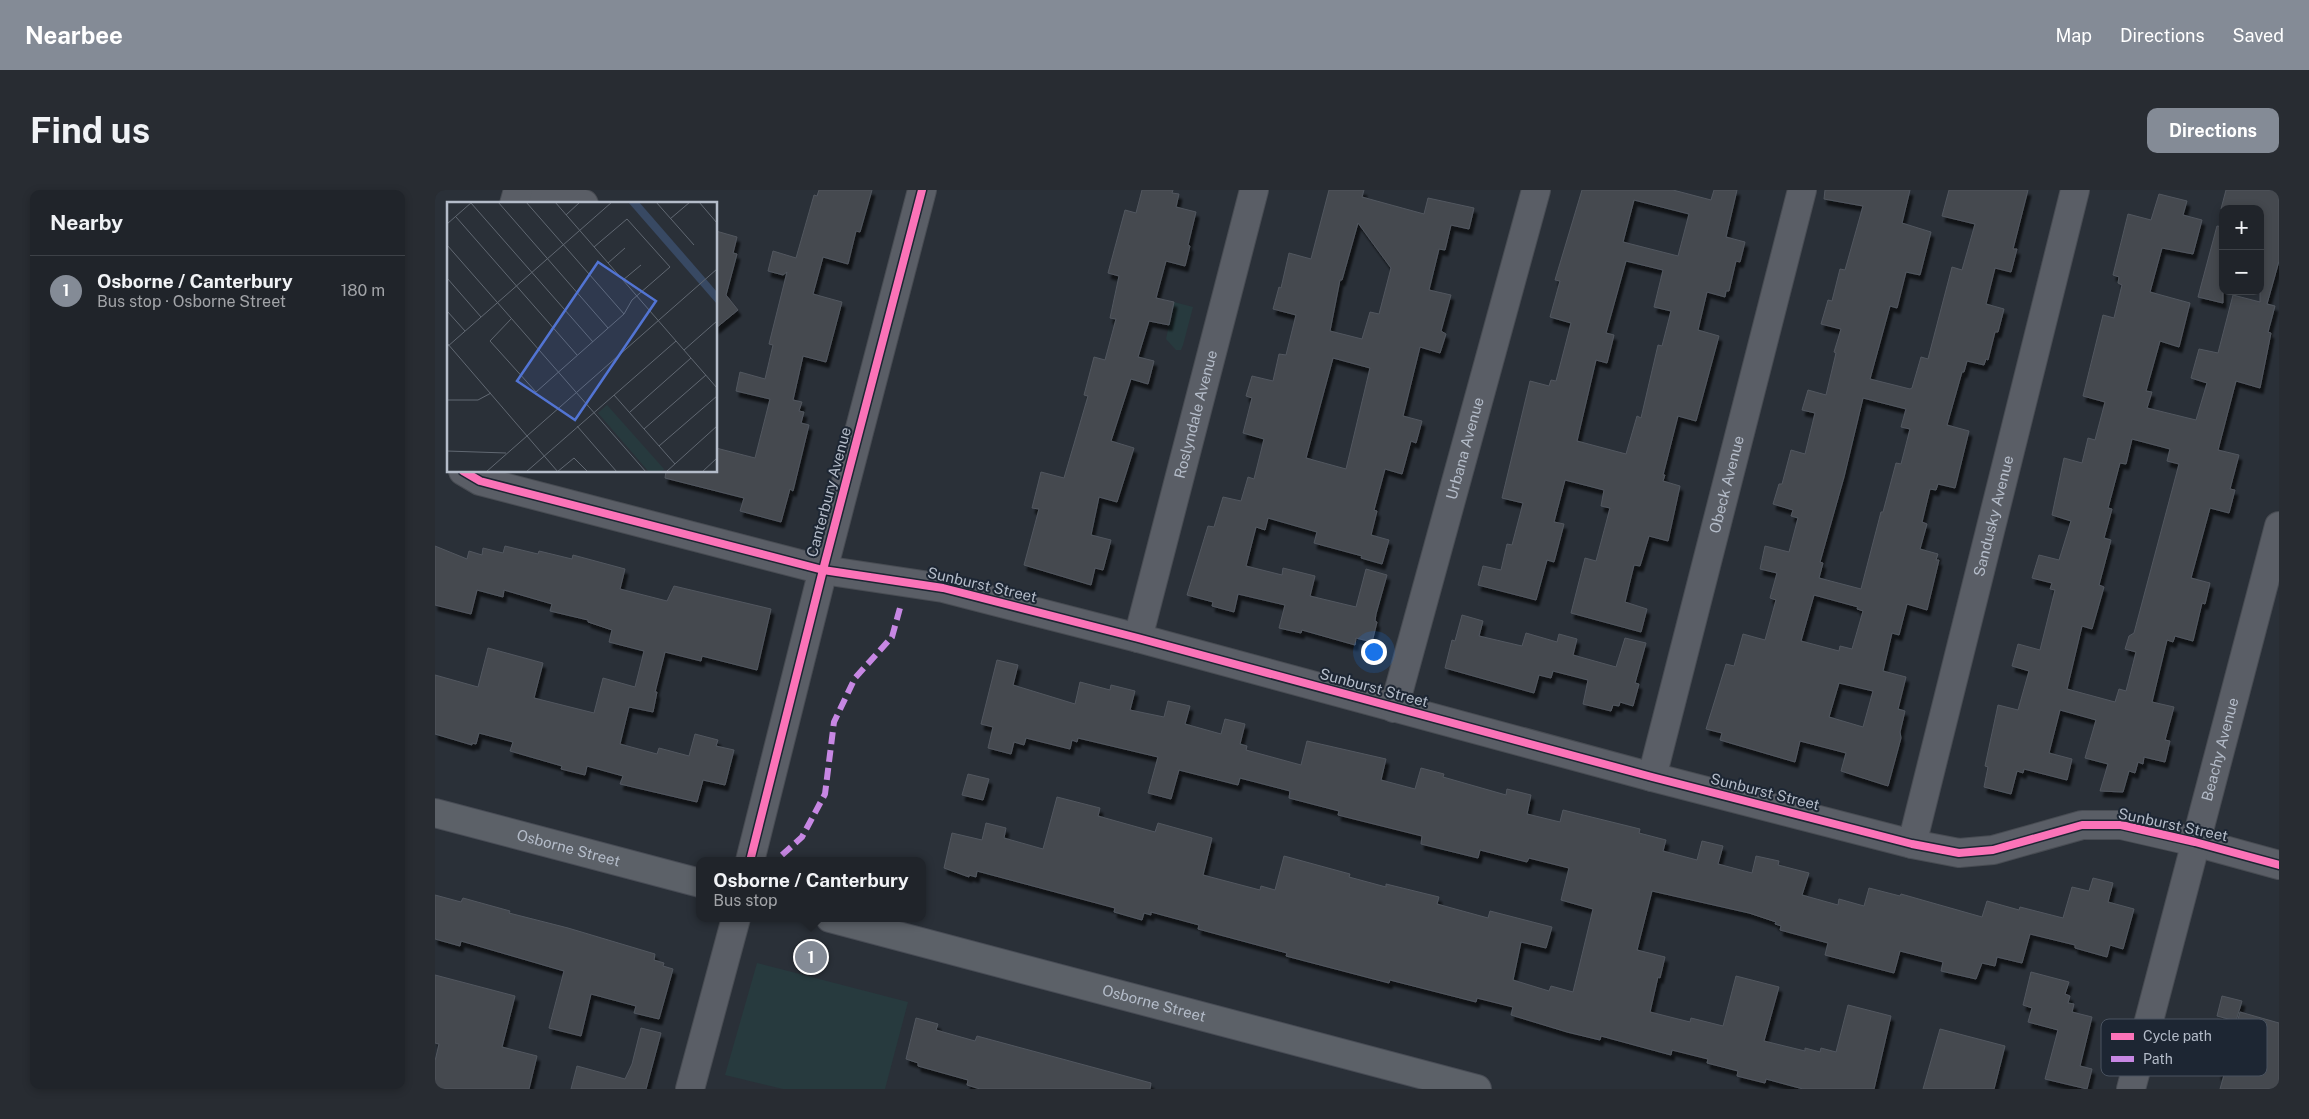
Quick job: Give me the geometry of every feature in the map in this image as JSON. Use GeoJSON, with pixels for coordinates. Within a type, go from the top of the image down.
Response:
{"type":"FeatureCollection","features":[{"type":"Feature","properties":{"kind":"main road","name":"Osborne Street"},"geometry":{"type":"LineString","coordinates":[[435,813],[696,882]]}},
{"type":"Feature","properties":{"kind":"main road","name":"Osborne Street"},"geometry":{"type":"LineString","coordinates":[[845,922],[1477,1089]]}},
{"type":"Feature","properties":{"kind":"street"},"geometry":{"type":"LineString","coordinates":[[534,190],[577,202]]}},
{"type":"Feature","properties":{"kind":"street","name":"Canterbury Avenue"},"geometry":{"type":"LineString","coordinates":[[751,857],[823,570],[922,190]]}},
{"type":"Feature","properties":{"kind":"street","name":"Roslyndale Avenue"},"geometry":{"type":"LineString","coordinates":[[1139,638],[1254,190]]}},
{"type":"Feature","properties":{"kind":"street","name":"Urbana Avenue"},"geometry":{"type":"LineString","coordinates":[[1394,708],[1536,190]]}},
{"type":"Feature","properties":{"kind":"street","name":"Obeck Avenue"},"geometry":{"type":"LineString","coordinates":[[1652,777],[1802,190]]}},
{"type":"Feature","properties":{"kind":"street","name":"Sandusky Avenue"},"geometry":{"type":"LineString","coordinates":[[1912,844],[2075,190]]}},
{"type":"Feature","properties":{"kind":"street","name":"Sunburst Street"},"geometry":{"type":"LineString","coordinates":[[465,472],[480,481],[823,570],[943,588],[1139,638],[1652,777],[1912,844],[1959,853],[1993,850],[2082,825],[2121,826],[2195,842],[2279,865]]}},
{"type":"Feature","properties":{"kind":"street","name":"Beachy Avenue"},"geometry":{"type":"LineString","coordinates":[[2149,1019],[2195,842],[2271,589],[2279,526]]}},
{"type":"Feature","properties":{"kind":"street"},"geometry":{"type":"LineString","coordinates":[[690,1089],[734,922]]}},
{"type":"Feature","properties":{"kind":"street","name":"Beachy Avenue"},"geometry":{"type":"LineString","coordinates":[[2131,1089],[2134,1076]]}},
{"type":"Feature","properties":{"kind":"green space"},"geometry":{"type":"Polygon","coordinates":[[[1174,302],[1193,307],[1181,350],[1176,350],[1166,339],[1174,302]]]}},
{"type":"Feature","properties":{"kind":"green space"},"geometry":{"type":"Polygon","coordinates":[[[757,963],[908,1002],[885,1089],[783,1089],[725,1075],[757,963]]]}},
{"type":"Feature","properties":{"kind":"building"},"geometry":{"type":"Polygon","coordinates":[[[819,190],[872,190],[860,232],[856,231],[848,264],[823,257],[813,294],[842,302],[826,362],[803,356],[793,400],[802,402],[799,411],[804,412],[801,423],[809,425],[793,491],[790,489],[781,522],[740,511],[744,498],[665,478],[666,472],[717,472],[717,448],[755,458],[770,399],[736,391],[740,372],[765,379],[773,345],[769,344],[787,272],[783,275],[768,271],[773,251],[796,258],[814,195],[817,196],[819,190]]]}},
{"type":"Feature","properties":{"kind":"building"},"geometry":{"type":"Polygon","coordinates":[[[1142,190],[1173,190],[1172,193],[1179,194],[1176,207],[1196,212],[1185,266],[1166,261],[1156,298],[1174,302],[1169,325],[1149,321],[1138,357],[1154,361],[1148,384],[1131,379],[1111,441],[1134,448],[1117,502],[1099,497],[1091,535],[1111,540],[1103,570],[1095,568],[1091,585],[1024,565],[1039,509],[1032,508],[1041,472],[1064,478],[1088,396],[1084,395],[1094,357],[1105,360],[1116,319],[1110,318],[1119,276],[1108,273],[1125,210],[1136,213],[1142,190]]]}},
{"type":"Feature","properties":{"kind":"building"},"geometry":{"type":"Polygon","coordinates":[[[1329,190],[1364,190],[1362,197],[1424,214],[1428,198],[1474,208],[1469,229],[1451,225],[1445,250],[1439,249],[1429,290],[1451,295],[1441,331],[1446,334],[1440,353],[1420,347],[1403,416],[1422,421],[1416,443],[1411,441],[1402,474],[1385,469],[1374,510],[1377,511],[1371,535],[1389,540],[1382,564],[1361,558],[1362,556],[1314,543],[1317,532],[1268,518],[1265,530],[1256,527],[1246,566],[1282,575],[1283,568],[1315,576],[1310,596],[1356,607],[1366,569],[1387,575],[1376,614],[1375,621],[1377,622],[1372,642],[1356,638],[1355,645],[1302,630],[1301,633],[1279,628],[1285,605],[1238,594],[1234,612],[1212,606],[1213,602],[1187,595],[1208,526],[1214,527],[1223,497],[1241,501],[1248,477],[1254,479],[1264,439],[1243,433],[1252,398],[1246,396],[1252,376],[1273,381],[1279,354],[1286,355],[1296,315],[1273,309],[1279,287],[1281,288],[1289,253],[1311,259],[1329,190]],[[1358,223],[1342,280],[1340,280],[1330,331],[1362,339],[1370,312],[1379,314],[1391,268],[1358,223]],[[1333,358],[1306,458],[1346,469],[1370,368],[1333,358]]]}},
{"type":"Feature","properties":{"kind":"building"},"geometry":{"type":"Polygon","coordinates":[[[1582,190],[1673,190],[1711,200],[1714,190],[1737,190],[1726,237],[1745,242],[1740,262],[1736,261],[1729,291],[1726,291],[1725,297],[1707,292],[1698,330],[1719,336],[1696,421],[1678,416],[1663,475],[1665,475],[1663,481],[1680,486],[1668,541],[1649,536],[1640,566],[1634,565],[1625,602],[1647,609],[1641,632],[1571,613],[1585,558],[1596,561],[1610,508],[1601,506],[1604,490],[1565,480],[1554,522],[1564,524],[1554,562],[1547,560],[1536,600],[1478,585],[1483,566],[1501,570],[1507,544],[1512,545],[1523,503],[1502,498],[1530,381],[1549,386],[1551,380],[1556,381],[1571,323],[1550,317],[1560,281],[1555,280],[1582,190]],[[1634,200],[1623,242],[1678,256],[1689,214],[1634,200]],[[1626,261],[1606,333],[1614,335],[1607,363],[1596,360],[1577,441],[1626,454],[1637,416],[1641,418],[1658,345],[1662,346],[1671,311],[1654,307],[1663,270],[1626,261]]]}},
{"type":"Feature","properties":{"kind":"building"},"geometry":{"type":"Polygon","coordinates":[[[1825,190],[1910,190],[1902,223],[1931,232],[1920,275],[1906,272],[1897,308],[1890,306],[1870,379],[1910,389],[1912,388],[1921,357],[1928,359],[1952,267],[1962,270],[1975,224],[1942,216],[1949,190],[2028,190],[2013,249],[2017,249],[2011,272],[1995,268],[1986,304],[2004,309],[1998,332],[1995,332],[1988,360],[1986,359],[1984,365],[1967,361],[1947,425],[1969,431],[1955,488],[1938,484],[1936,490],[1930,489],[1922,522],[1927,524],[1920,549],[1938,554],[1936,560],[1939,560],[1927,610],[1907,604],[1899,635],[1892,633],[1883,671],[1906,677],[1898,709],[1905,711],[1900,732],[1901,738],[1888,786],[1841,771],[1846,753],[1800,741],[1795,762],[1720,740],[1722,733],[1706,729],[1726,664],[1734,666],[1743,634],[1765,640],[1776,600],[1770,598],[1777,573],[1760,569],[1765,546],[1789,552],[1798,518],[1791,516],[1793,510],[1773,504],[1779,484],[1782,484],[1791,450],[1805,454],[1815,413],[1802,410],[1808,390],[1826,395],[1836,353],[1834,352],[1841,329],[1821,324],[1828,300],[1832,301],[1840,269],[1845,270],[1863,206],[1824,199],[1825,190]],[[1863,398],[1844,477],[1820,562],[1823,563],[1819,578],[1861,589],[1896,463],[1901,464],[1910,429],[1901,427],[1906,409],[1863,398]],[[1814,595],[1801,641],[1839,651],[1840,646],[1852,649],[1863,611],[1857,609],[1858,607],[1814,595]],[[1839,683],[1829,717],[1863,727],[1873,691],[1839,683]]]}},
{"type":"Feature","properties":{"kind":"building"},"geometry":{"type":"Polygon","coordinates":[[[2226,190],[2279,190],[2279,261],[2267,304],[2275,306],[2268,332],[2271,333],[2260,388],[2236,381],[2218,450],[2239,455],[2230,489],[2235,490],[2229,513],[2210,508],[2191,578],[2210,583],[2205,604],[2202,603],[2193,641],[2175,636],[2173,642],[2167,640],[2152,702],[2174,707],[2165,740],[2170,741],[2165,762],[2144,757],[2143,764],[2138,762],[2135,773],[2129,771],[2123,792],[2100,791],[2108,764],[2085,758],[2096,720],[2060,710],[2049,753],[2072,759],[2067,780],[2024,769],[2023,773],[2017,771],[2011,794],[1984,787],[1988,767],[1985,766],[1998,705],[2018,710],[2029,671],[2012,666],[2018,644],[2040,650],[2055,590],[2050,589],[2052,583],[2032,578],[2039,555],[2059,560],[2071,521],[2052,515],[2064,458],[2082,463],[2088,438],[2095,440],[2105,402],[2083,396],[2103,315],[2114,318],[2122,285],[2118,283],[2119,277],[2113,275],[2128,214],[2151,220],[2159,194],[2187,201],[2183,215],[2202,220],[2193,254],[2162,248],[2150,292],[2190,303],[2179,347],[2160,341],[2146,391],[2152,392],[2147,408],[2196,420],[2207,383],[2191,378],[2199,349],[2218,353],[2233,295],[2260,302],[2260,295],[2264,295],[2264,205],[2222,205],[2226,190]],[[2132,439],[2126,464],[2120,463],[2108,508],[2112,509],[2104,538],[2111,540],[2099,585],[2104,587],[2092,629],[2082,626],[2067,689],[2115,702],[2119,689],[2126,691],[2136,652],[2125,649],[2129,636],[2134,633],[2179,464],[2167,461],[2170,449],[2132,439]]]}},
{"type":"Feature","properties":{"kind":"building"},"geometry":{"type":"Polygon","coordinates":[[[2217,226],[2219,226],[2219,295],[2223,295],[2223,303],[2198,297],[2217,226]]]}},
{"type":"Feature","properties":{"kind":"building"},"geometry":{"type":"Polygon","coordinates":[[[717,231],[737,237],[733,253],[737,254],[726,295],[738,310],[717,327],[717,231]]]}},
{"type":"Feature","properties":{"kind":"building"},"geometry":{"type":"Polygon","coordinates":[[[435,546],[467,559],[469,551],[482,555],[483,548],[503,553],[505,546],[538,554],[539,551],[572,559],[573,555],[625,569],[620,589],[667,601],[674,586],[771,609],[757,670],[702,656],[701,661],[665,652],[655,692],[657,692],[653,712],[629,707],[620,744],[657,754],[659,748],[689,756],[695,734],[718,740],[716,746],[734,750],[725,785],[703,780],[697,802],[620,784],[623,776],[587,766],[585,775],[561,769],[562,766],[510,751],[513,742],[479,733],[476,744],[472,743],[472,745],[435,734],[435,675],[478,687],[488,648],[543,663],[534,698],[594,713],[603,678],[635,687],[644,651],[609,642],[612,630],[588,622],[588,620],[550,611],[552,604],[504,590],[503,597],[477,590],[471,614],[435,605],[435,546]]]}},
{"type":"Feature","properties":{"kind":"building"},"geometry":{"type":"Polygon","coordinates":[[[1462,615],[1483,621],[1479,636],[1522,646],[1526,633],[1557,642],[1559,634],[1577,639],[1573,655],[1616,667],[1625,638],[1646,643],[1635,683],[1639,684],[1633,706],[1620,702],[1619,706],[1613,705],[1611,711],[1583,704],[1588,680],[1553,671],[1551,678],[1539,675],[1534,693],[1445,668],[1452,640],[1455,641],[1462,615]]]}},
{"type":"Feature","properties":{"kind":"building"},"geometry":{"type":"Polygon","coordinates":[[[997,660],[1018,665],[1013,685],[1075,704],[1080,682],[1110,690],[1111,685],[1135,691],[1130,710],[1164,717],[1168,701],[1190,706],[1185,724],[1221,734],[1225,719],[1245,724],[1240,744],[1247,746],[1246,750],[1301,765],[1307,741],[1386,759],[1381,780],[1415,789],[1421,768],[1444,774],[1443,777],[1506,795],[1507,789],[1531,795],[1527,814],[1560,822],[1563,810],[1640,829],[1639,833],[1666,840],[1663,851],[1697,860],[1702,841],[1723,846],[1718,864],[1752,873],[1756,856],[1779,861],[1778,865],[1809,873],[1802,895],[1838,905],[1839,899],[1864,906],[1869,888],[1900,896],[1901,894],[1982,917],[1987,901],[2019,910],[2020,907],[2063,918],[2072,887],[2089,891],[2093,878],[2113,883],[2108,902],[2134,909],[2123,949],[2110,945],[2107,957],[2075,948],[2075,945],[2030,934],[2022,963],[1997,957],[1995,966],[1982,963],[1976,979],[1941,971],[1943,962],[1900,951],[1894,973],[1825,955],[1828,943],[1780,930],[1781,926],[1775,924],[1776,922],[1749,913],[1652,891],[1637,950],[1665,957],[1650,1012],[1690,1022],[1691,1018],[1723,1026],[1736,976],[1779,987],[1764,1041],[1805,1051],[1805,1048],[1820,1052],[1821,1048],[1836,1052],[1848,1005],[1891,1016],[1874,1089],[1803,1089],[1766,1079],[1765,1083],[1737,1076],[1738,1071],[1707,1063],[1708,1059],[1672,1050],[1671,1055],[1601,1036],[1600,1040],[1567,1032],[1511,1015],[1513,1007],[1477,998],[1476,1002],[1390,980],[1389,983],[1286,956],[1287,953],[1198,929],[1199,925],[1151,912],[1151,915],[1144,913],[1142,920],[1114,912],[1115,908],[977,871],[976,877],[969,875],[969,877],[944,868],[952,833],[982,840],[986,823],[1006,828],[1004,838],[1043,849],[1057,797],[1100,808],[1098,816],[1155,832],[1158,823],[1212,838],[1203,875],[1260,890],[1261,886],[1275,890],[1284,856],[1350,874],[1349,877],[1386,887],[1386,884],[1439,897],[1437,904],[1488,918],[1490,911],[1552,927],[1546,948],[1521,942],[1513,980],[1549,991],[1551,986],[1573,992],[1593,909],[1561,900],[1569,868],[1529,858],[1527,862],[1480,850],[1478,858],[1421,844],[1422,836],[1338,815],[1339,811],[1289,798],[1290,791],[1240,778],[1238,785],[1179,770],[1171,799],[1148,793],[1158,757],[1078,738],[1077,742],[1072,740],[1070,749],[1026,738],[1024,745],[1014,742],[1011,754],[988,748],[993,727],[981,724],[997,660]]]}},
{"type":"Feature","properties":{"kind":"building"},"geometry":{"type":"Polygon","coordinates":[[[968,774],[989,779],[983,800],[962,795],[968,774]]]}},
{"type":"Feature","properties":{"kind":"building"},"geometry":{"type":"Polygon","coordinates":[[[435,895],[461,902],[463,898],[510,911],[509,913],[568,928],[655,954],[654,960],[664,963],[663,966],[673,969],[659,1019],[634,1013],[636,1006],[591,994],[581,1036],[549,1028],[564,971],[461,941],[460,946],[435,939],[435,895]]]}},
{"type":"Feature","properties":{"kind":"building"},"geometry":{"type":"Polygon","coordinates":[[[2031,972],[2069,982],[2065,994],[2070,996],[2068,1003],[2074,1004],[2072,1012],[2092,1017],[2080,1066],[2092,1069],[2087,1089],[2045,1079],[2058,1030],[2028,1022],[2032,1008],[2023,1005],[2031,972]]]}},
{"type":"Feature","properties":{"kind":"building"},"geometry":{"type":"Polygon","coordinates":[[[435,975],[515,996],[502,1047],[537,1056],[529,1089],[435,1089],[435,1061],[439,1044],[435,1043],[435,975]]]}},
{"type":"Feature","properties":{"kind":"building"},"geometry":{"type":"Polygon","coordinates":[[[2222,996],[2242,1001],[2237,1019],[2217,1016],[2222,996]]]}},
{"type":"Feature","properties":{"kind":"building"},"geometry":{"type":"Polygon","coordinates":[[[2240,1012],[2265,1019],[2238,1019],[2240,1012]]]}},
{"type":"Feature","properties":{"kind":"building"},"geometry":{"type":"Polygon","coordinates":[[[916,1018],[938,1024],[936,1030],[975,1041],[977,1036],[1151,1083],[1150,1089],[980,1089],[967,1085],[968,1080],[918,1066],[918,1063],[906,1059],[916,1018]]]}},
{"type":"Feature","properties":{"kind":"building"},"geometry":{"type":"Polygon","coordinates":[[[2267,1020],[2279,1023],[2279,1089],[2220,1089],[2224,1076],[2267,1076],[2267,1020]]]}},
{"type":"Feature","properties":{"kind":"building"},"geometry":{"type":"Polygon","coordinates":[[[641,1028],[661,1033],[646,1089],[571,1089],[577,1066],[625,1079],[632,1064],[641,1028]]]}},
{"type":"Feature","properties":{"kind":"building"},"geometry":{"type":"Polygon","coordinates":[[[1940,1029],[2005,1046],[1994,1089],[1923,1089],[1940,1029]]]}},
{"type":"Feature","properties":{"kind":"marked path"},"geometry":{"type":"LineString","coordinates":[[782,855],[802,837],[825,794],[834,722],[855,678],[892,637],[900,608]]}},
{"type":"Feature","properties":{"kind":"cycle path"},"geometry":{"type":"LineString","coordinates":[[751,857],[823,570],[922,190]]}},
{"type":"Feature","properties":{"kind":"cycle path"},"geometry":{"type":"LineString","coordinates":[[465,472],[480,481],[823,570],[943,588],[1138,638],[1652,777],[1912,844],[1959,853],[1993,850],[2082,825],[2121,825],[2195,842],[2279,865]]}},
{"type":"Feature","properties":{"kind":"place","name":"Osborne / Canterbury"},"geometry":{"type":"Point","coordinates":[811,957]}}]}
